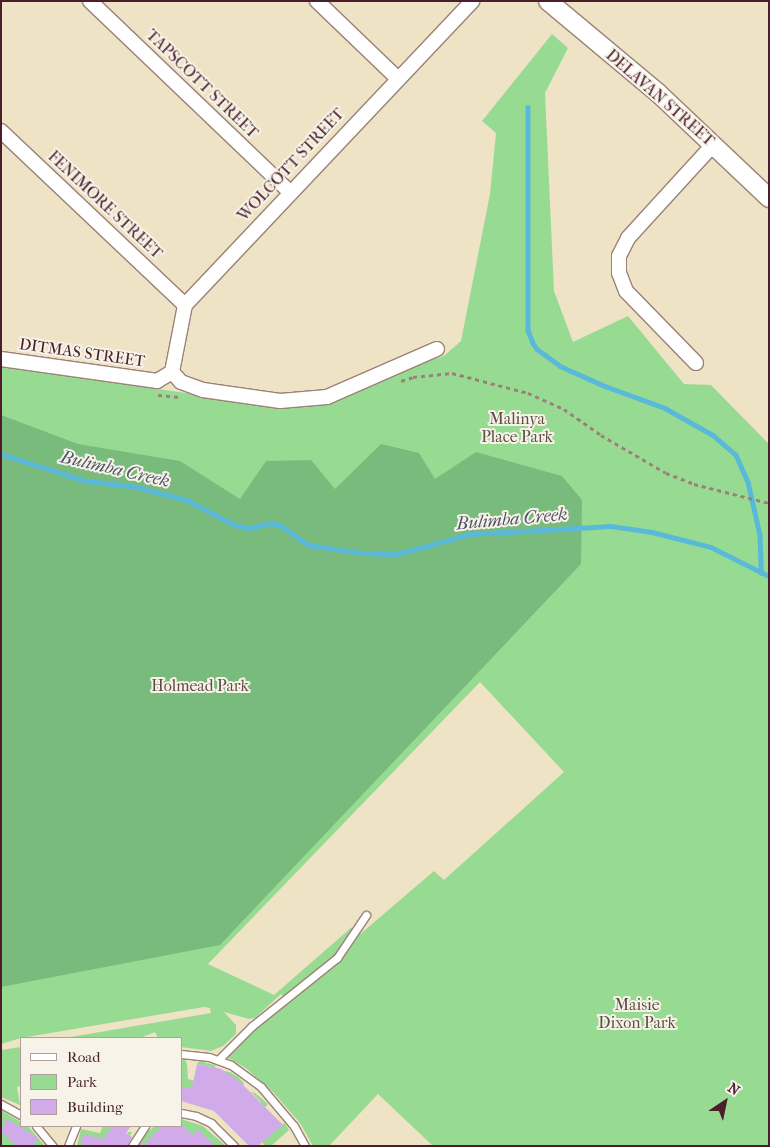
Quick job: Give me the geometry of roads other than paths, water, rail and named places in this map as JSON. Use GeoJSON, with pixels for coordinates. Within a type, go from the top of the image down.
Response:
{"type":"FeatureCollection","features":[{"type":"Feature","properties":{"kind":"street","name":"TAPSCOTT STREET"},"geometry":{"type":"LineString","coordinates":[[90,1],[290,192]]}},
{"type":"Feature","properties":{"kind":"street"},"geometry":{"type":"LineString","coordinates":[[317,1],[397,78]]}},
{"type":"Feature","properties":{"kind":"street","name":"WOLCOTT STREET"},"geometry":{"type":"LineString","coordinates":[[185,305],[397,78],[472,1]]}},
{"type":"Feature","properties":{"kind":"street","name":"DELAVAN STREET"},"geometry":{"type":"LineString","coordinates":[[548,1],[644,80],[769,198]]}},
{"type":"Feature","properties":{"kind":"street","name":"FENIMORE STREET"},"geometry":{"type":"LineString","coordinates":[[1,131],[185,305]]}},
{"type":"Feature","properties":{"kind":"street"},"geometry":{"type":"LineString","coordinates":[[696,363],[626,291],[619,273],[619,256],[628,238],[713,144]]}},
{"type":"Feature","properties":{"kind":"street"},"geometry":{"type":"LineString","coordinates":[[185,305],[172,372],[181,382],[203,390],[280,401],[327,397],[437,349]]}},
{"type":"Feature","properties":{"kind":"street","name":"DITMAS STREET"},"geometry":{"type":"LineString","coordinates":[[1,359],[157,381],[172,372]]}},
{"type":"Feature","properties":{"kind":"lane"},"geometry":{"type":"LineString","coordinates":[[218,1060],[252,1026],[337,958],[366,915]]}},
{"type":"Feature","properties":{"kind":"lane"},"geometry":{"type":"LineString","coordinates":[[182,1054],[218,1060],[231,1065],[261,1086],[294,1126],[305,1146]]}},
{"type":"Feature","properties":{"kind":"lane"},"geometry":{"type":"LineString","coordinates":[[1,1104],[20,1114]]}},
{"type":"Feature","properties":{"kind":"lane"},"geometry":{"type":"LineString","coordinates":[[182,1113],[210,1123],[234,1146]]}},
{"type":"Feature","properties":{"kind":"lane"},"geometry":{"type":"LineString","coordinates":[[37,1127],[53,1146]]}},
{"type":"Feature","properties":{"kind":"lane"},"geometry":{"type":"LineString","coordinates":[[68,1146],[76,1127]]}},
{"type":"Feature","properties":{"kind":"lane"},"geometry":{"type":"LineString","coordinates":[[132,1146],[144,1127]]}},
{"type":"Feature","properties":{"kind":"waterway"},"geometry":{"type":"LineString","coordinates":[[528,107],[528,330],[533,343],[537,349],[560,366],[605,386],[665,408],[713,435],[736,455],[748,482],[760,535],[761,573]]}},
{"type":"Feature","properties":{"kind":"waterway","name":"Bulimba Creek"},"geometry":{"type":"LineString","coordinates":[[1,454],[86,481],[132,486],[187,500],[235,525],[250,528],[270,523],[280,525],[309,545],[362,553],[397,554],[470,534],[611,526],[652,532],[711,547],[769,576]]}},
{"type":"Feature","properties":{"kind":"park label","name":"Malinya Place Park"},"geometry":{"type":"Point","coordinates":[517,428]}},
{"type":"Feature","properties":{"kind":"park label","name":"Holmead Park"},"geometry":{"type":"Point","coordinates":[200,686]}},
{"type":"Feature","properties":{"kind":"park label","name":"Maisie Dixon Park"},"geometry":{"type":"Point","coordinates":[637,1014]}}]}
